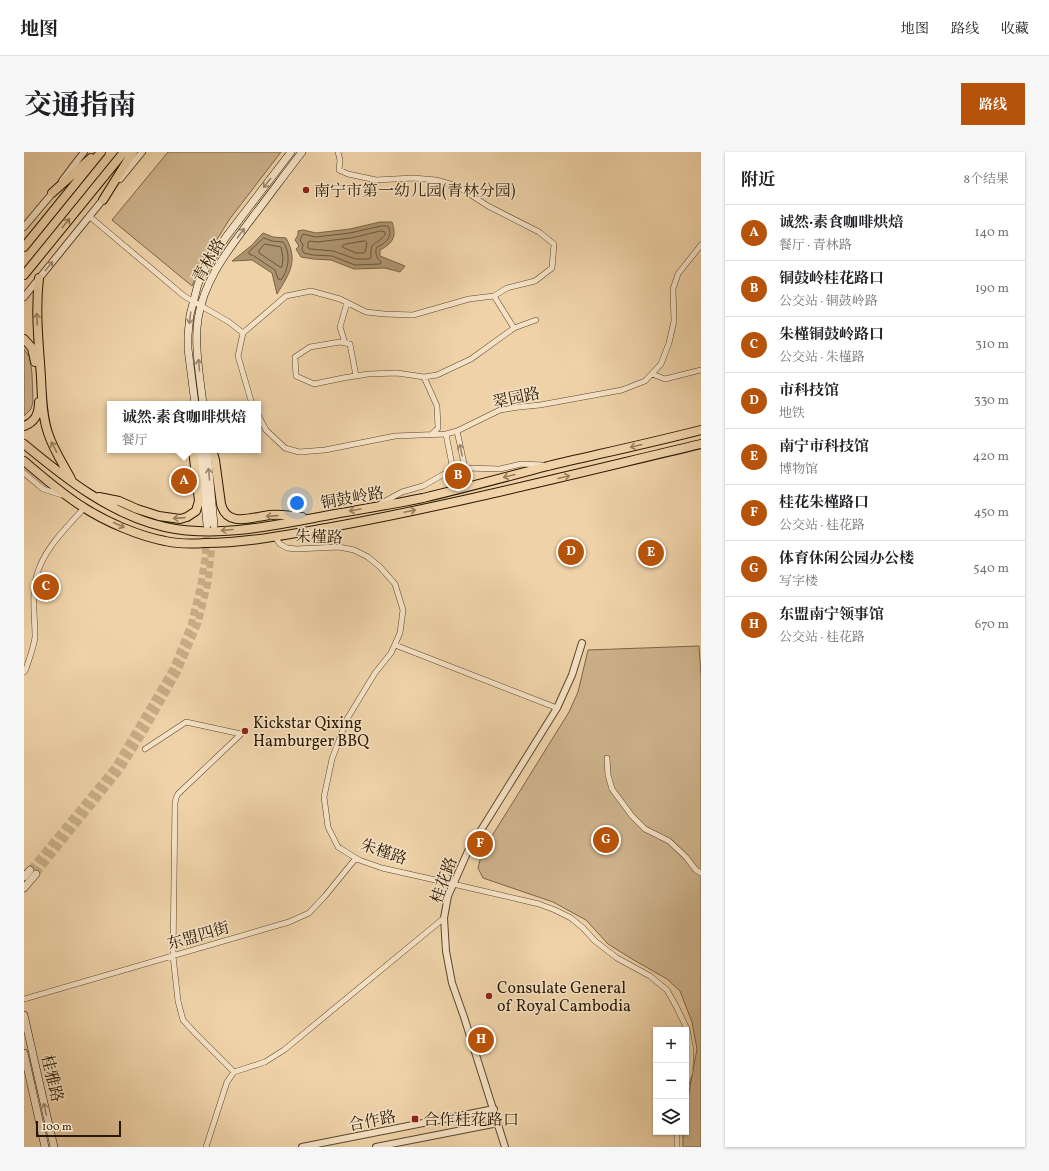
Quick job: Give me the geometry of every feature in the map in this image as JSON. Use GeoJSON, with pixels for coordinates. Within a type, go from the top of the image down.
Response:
{"type":"FeatureCollection","features":[{"type":"Feature","properties":{"kind":"main road"},"geometry":{"type":"LineString","coordinates":[[52,193],[99,152]]}},
{"type":"Feature","properties":{"kind":"main road"},"geometry":{"type":"LineString","coordinates":[[24,247],[99,152]]}},
{"type":"Feature","properties":{"kind":"main road"},"geometry":{"type":"LineString","coordinates":[[24,275],[124,152]]}},
{"type":"Feature","properties":{"kind":"main road"},"geometry":{"type":"LineString","coordinates":[[103,200],[133,152]]}},
{"type":"Feature","properties":{"kind":"main road","name":"青林路"},"geometry":{"type":"LineString","coordinates":[[195,401],[188,349],[188,335],[190,315],[198,284],[216,251],[243,213],[291,152]]}},
{"type":"Feature","properties":{"kind":"main road","name":"青林路"},"geometry":{"type":"LineString","coordinates":[[202,401],[196,341],[198,319],[205,291],[221,261],[302,152]]}},
{"type":"Feature","properties":{"kind":"main road"},"geometry":{"type":"LineString","coordinates":[[39,278],[37,316],[44,417],[52,442],[73,481]]}},
{"type":"Feature","properties":{"kind":"main road"},"geometry":{"type":"LineString","coordinates":[[24,339],[30,344],[34,354],[39,402],[39,410],[35,419],[24,426]]}},
{"type":"Feature","properties":{"kind":"main road","name":"铜鼓岭路"},"geometry":{"type":"LineString","coordinates":[[24,444],[58,471],[105,503],[130,517],[164,527],[196,531],[220,531],[249,528],[422,498],[701,430]]}},
{"type":"Feature","properties":{"kind":"main road"},"geometry":{"type":"LineString","coordinates":[[659,440],[662,453]]}},
{"type":"Feature","properties":{"kind":"main road","name":"铜鼓岭路"},"geometry":{"type":"LineString","coordinates":[[24,461],[84,508],[127,529],[147,536],[167,541],[193,544],[222,543],[275,537],[361,521],[539,483],[701,444]]}},
{"type":"Feature","properties":{"kind":"main road"},"geometry":{"type":"LineString","coordinates":[[93,495],[119,501],[159,516],[180,520],[187,518],[196,511],[199,501],[194,453]]}},
{"type":"Feature","properties":{"kind":"main road"},"geometry":{"type":"LineString","coordinates":[[200,453],[211,525],[207,453]]}},
{"type":"Feature","properties":{"kind":"main road"},"geometry":{"type":"LineString","coordinates":[[213,453],[221,504],[223,510],[229,516],[241,520],[277,515],[310,518]]}},
{"type":"Feature","properties":{"kind":"main road"},"geometry":{"type":"LineString","coordinates":[[24,877],[33,872],[24,888]]}},
{"type":"Feature","properties":{"kind":"main road","name":"桂雅路"},"geometry":{"type":"LineString","coordinates":[[24,1015],[54,1147]]}},
{"type":"Feature","properties":{"kind":"main road","name":"桂雅路"},"geometry":{"type":"LineString","coordinates":[[24,1053],[45,1147]]}},
{"type":"Feature","properties":{"kind":"street"},"geometry":{"type":"LineString","coordinates":[[24,228],[84,152]]}},
{"type":"Feature","properties":{"kind":"street"},"geometry":{"type":"LineString","coordinates":[[24,296],[142,152]]}},
{"type":"Feature","properties":{"kind":"street"},"geometry":{"type":"LineString","coordinates":[[251,401],[238,356],[243,332],[286,296],[311,291],[340,299],[366,312],[384,314],[413,314],[469,299],[494,296],[507,288],[535,281],[552,268],[554,244],[539,232],[488,206],[457,186],[436,180],[413,178],[376,180],[348,174],[339,170],[340,160],[338,152]]}},
{"type":"Feature","properties":{"kind":"street"},"geometry":{"type":"LineString","coordinates":[[89,216],[184,296],[229,322],[243,332]]}},
{"type":"Feature","properties":{"kind":"street","name":"翠园路"},"geometry":{"type":"LineString","coordinates":[[261,421],[266,430],[285,448],[299,452],[325,450],[395,436],[446,434],[457,432],[500,410],[540,405],[622,390],[645,381],[661,364],[670,344],[674,321],[673,289],[678,274],[688,259],[701,245]]}},
{"type":"Feature","properties":{"kind":"street"},"geometry":{"type":"LineString","coordinates":[[494,296],[514,328]]}},
{"type":"Feature","properties":{"kind":"street"},"geometry":{"type":"LineString","coordinates":[[345,343],[340,327],[347,303]]}},
{"type":"Feature","properties":{"kind":"street"},"geometry":{"type":"LineString","coordinates":[[356,376],[350,344],[340,342],[310,347],[294,357],[296,376],[314,384],[356,376],[397,373],[424,377],[437,375],[471,359],[514,328],[536,320]]}},
{"type":"Feature","properties":{"kind":"street"},"geometry":{"type":"LineString","coordinates":[[652,374],[665,379],[701,370]]}},
{"type":"Feature","properties":{"kind":"street"},"geometry":{"type":"LineString","coordinates":[[424,377],[437,406],[438,428],[432,434]]}},
{"type":"Feature","properties":{"kind":"street"},"geometry":{"type":"LineString","coordinates":[[457,432],[465,468]]}},
{"type":"Feature","properties":{"kind":"street"},"geometry":{"type":"LineString","coordinates":[[446,434],[454,470]]}},
{"type":"Feature","properties":{"kind":"street"},"geometry":{"type":"LineString","coordinates":[[375,506],[402,492],[423,486],[454,470],[465,468],[500,470],[521,464],[550,466]]}},
{"type":"Feature","properties":{"kind":"street"},"geometry":{"type":"LineString","coordinates":[[24,473],[43,489],[72,499]]}},
{"type":"Feature","properties":{"kind":"street"},"geometry":{"type":"LineString","coordinates":[[24,672],[35,638],[33,616],[35,586],[39,568],[50,547],[84,508]]}},
{"type":"Feature","properties":{"kind":"street","name":"朱槿路"},"geometry":{"type":"LineString","coordinates":[[275,537],[280,544],[287,548],[296,550],[339,547],[354,550],[368,557],[380,567],[395,584],[403,610],[400,633],[395,645],[391,653],[375,673],[347,719],[332,759],[324,797],[328,827],[338,847],[356,858],[382,868],[532,903],[555,910],[571,918],[595,941],[617,958],[650,976],[667,990],[678,1008],[687,1029],[691,1050],[689,1075]]}},
{"type":"Feature","properties":{"kind":"street","name":"桂花路"},"geometry":{"type":"LineString","coordinates":[[505,1147],[494,1109],[452,983],[446,951],[444,918],[448,896],[468,851],[557,708],[572,675],[582,644]]}},
{"type":"Feature","properties":{"kind":"street"},"geometry":{"type":"LineString","coordinates":[[395,645],[557,708]]}},
{"type":"Feature","properties":{"kind":"street"},"geometry":{"type":"LineString","coordinates":[[145,749],[186,722],[241,734],[178,794],[176,798],[173,956],[178,1001],[183,1020],[234,1072]]}},
{"type":"Feature","properties":{"kind":"street"},"geometry":{"type":"LineString","coordinates":[[607,758],[608,775],[612,789],[632,816],[645,829],[669,841],[686,857],[696,870],[701,873]]}},
{"type":"Feature","properties":{"kind":"street","name":"东盟四街"},"geometry":{"type":"LineString","coordinates":[[24,999],[289,922],[309,914],[356,858]]}},
{"type":"Feature","properties":{"kind":"street"},"geometry":{"type":"LineString","coordinates":[[206,1147],[227,1082],[234,1072],[265,1062],[284,1050],[444,918]]}},
{"type":"Feature","properties":{"kind":"street","name":"合作路"},"geometry":{"type":"LineString","coordinates":[[302,1147],[494,1109]]}},
{"type":"Feature","properties":{"kind":"street"},"geometry":{"type":"LineString","coordinates":[[376,1147],[498,1123]]}},
{"type":"Feature","properties":{"kind":"street"},"geometry":{"type":"LineString","coordinates":[[677,1135],[677,1147]]}},
{"type":"Feature","properties":{"kind":"shaded area"},"geometry":{"type":"Polygon","coordinates":[[[168,152],[281,152],[229,220],[200,267],[192,286],[112,220],[168,152]]]}},
{"type":"Feature","properties":{"kind":"shaded area"},"geometry":{"type":"Polygon","coordinates":[[[24,349],[30,358],[33,402],[31,409],[24,416],[24,349]]]}},
{"type":"Feature","properties":{"kind":"shaded area"},"geometry":{"type":"Polygon","coordinates":[[[699,646],[701,676],[701,1147],[683,1147],[683,1135],[689,1135],[689,1092],[697,1049],[692,1022],[680,991],[667,979],[608,944],[586,920],[553,902],[483,878],[478,868],[482,852],[569,712],[578,692],[588,650],[699,646]]]}},
{"type":"Feature","properties":{"kind":"water"},"geometry":{"type":"Polygon","coordinates":[[[380,222],[392,222],[394,236],[388,245],[380,250],[380,256],[405,266],[400,272],[385,268],[354,269],[331,260],[301,257],[296,249],[299,246],[295,240],[298,235],[298,231],[303,230],[316,233],[350,229],[380,222]]]}},
{"type":"Feature","properties":{"kind":"water"},"geometry":{"type":"Polygon","coordinates":[[[263,233],[273,237],[286,238],[292,254],[289,274],[277,294],[272,273],[252,260],[232,261],[251,246],[263,233]]]}},
{"type":"Feature","properties":{"kind":"tunnel"},"geometry":{"type":"LineString","coordinates":[[30,870],[115,767],[173,669],[191,625],[201,584],[205,558],[207,527]]}},
{"type":"Feature","properties":{"kind":"tunnel"},"geometry":{"type":"LineString","coordinates":[[36,874],[120,770],[145,730],[178,671],[198,623],[208,583],[214,527]]}},
{"type":"Feature","properties":{"kind":"place","name":"南宁市第一幼儿园(青林分园)"},"geometry":{"type":"Point","coordinates":[306,190]}},
{"type":"Feature","properties":{"kind":"place","name":"铜鼓岭桂花路口"},"geometry":{"type":"Point","coordinates":[458,476]}},
{"type":"Feature","properties":{"kind":"place","name":"诚然·素食咖啡烘焙"},"geometry":{"type":"Point","coordinates":[184,481]}},
{"type":"Feature","properties":{"kind":"place","name":"市科技馆"},"geometry":{"type":"Point","coordinates":[571,552]}},
{"type":"Feature","properties":{"kind":"place","name":"南宁市科技馆"},"geometry":{"type":"Point","coordinates":[651,553]}},
{"type":"Feature","properties":{"kind":"place","name":"朱槿铜鼓岭路口"},"geometry":{"type":"Point","coordinates":[46,587]}},
{"type":"Feature","properties":{"kind":"place","name":"Kickstar Qixing Hamburger BBQ"},"geometry":{"type":"Point","coordinates":[245,731]}},
{"type":"Feature","properties":{"kind":"place","name":"体育休闲公园办公楼"},"geometry":{"type":"Point","coordinates":[606,840]}},
{"type":"Feature","properties":{"kind":"place","name":"桂花朱槿路口"},"geometry":{"type":"Point","coordinates":[480,844]}},
{"type":"Feature","properties":{"kind":"place","name":"Consulate General of Royal Cambodia"},"geometry":{"type":"Point","coordinates":[489,996]}},
{"type":"Feature","properties":{"kind":"place","name":"东盟南宁领事馆"},"geometry":{"type":"Point","coordinates":[481,1040]}},
{"type":"Feature","properties":{"kind":"place","name":"合作桂花路口"},"geometry":{"type":"Point","coordinates":[415,1119]}}]}
